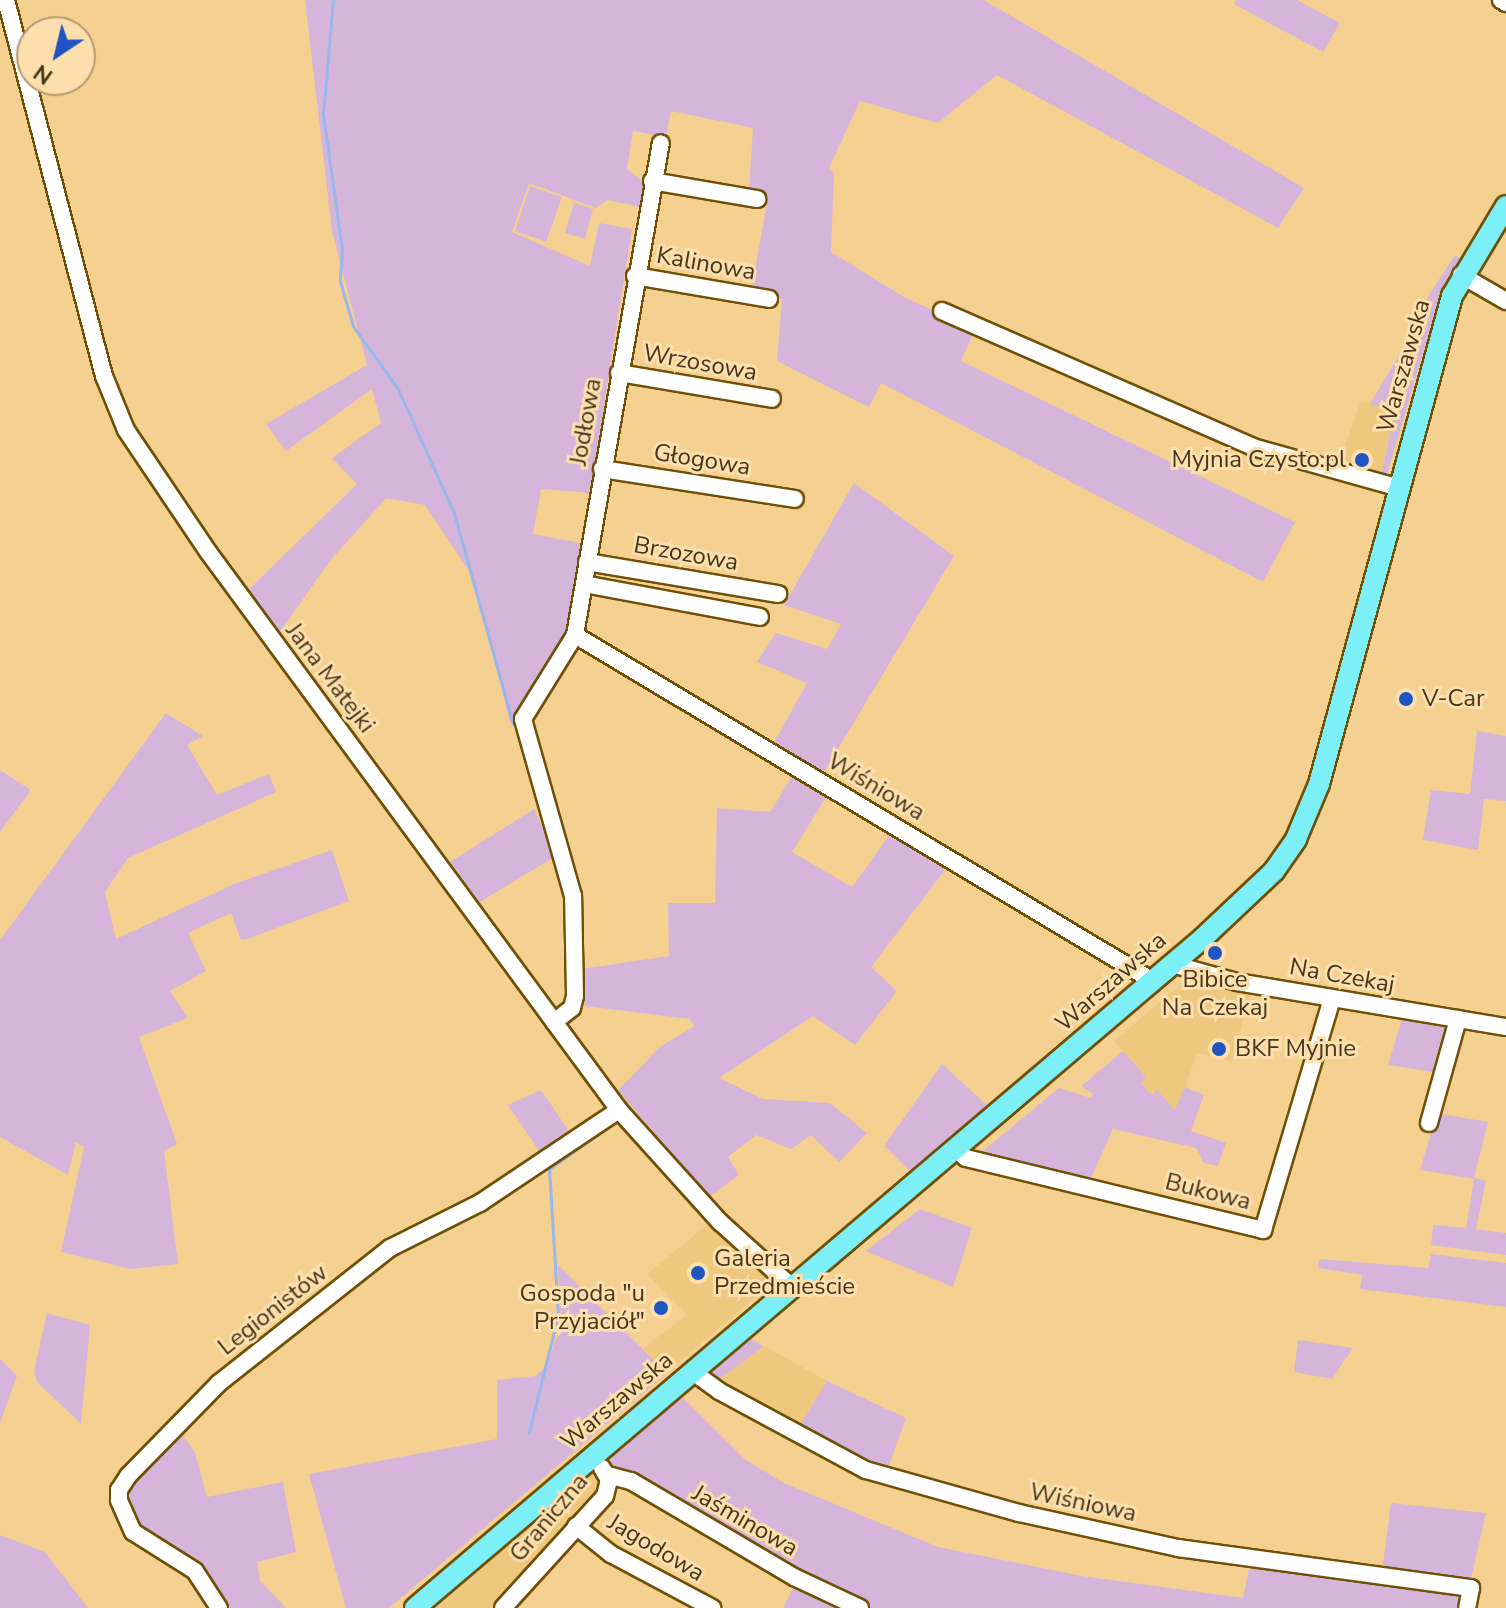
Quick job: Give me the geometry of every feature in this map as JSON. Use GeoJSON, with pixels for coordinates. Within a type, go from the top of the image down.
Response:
{"type":"FeatureCollection","features":[{"type":"Feature","properties":{"kind":"main road","name":"Warszawska"},"geometry":{"type":"LineString","coordinates":[[415,1608],[1153,981],[1265,881],[1307,816],[1396,487],[1461,275],[1506,206]]}},
{"type":"Feature","properties":{"kind":"street","name":"Jana Matejki"},"geometry":{"type":"LineString","coordinates":[[6,0],[104,376],[126,430],[187,523],[619,1110],[720,1222],[792,1287]]}},
{"type":"Feature","properties":{"kind":"street","name":"Jodłowa"},"geometry":{"type":"LineString","coordinates":[[554,1022],[572,1008],[575,996],[573,896],[528,748],[523,719],[533,698],[575,635],[635,276],[661,143]]}},
{"type":"Feature","properties":{"kind":"street"},"geometry":{"type":"LineString","coordinates":[[652,181],[757,199]]}},
{"type":"Feature","properties":{"kind":"street"},"geometry":{"type":"LineString","coordinates":[[1461,275],[1506,301]]}},
{"type":"Feature","properties":{"kind":"street","name":"Kalinowa"},"geometry":{"type":"LineString","coordinates":[[635,276],[769,299]]}},
{"type":"Feature","properties":{"kind":"street"},"geometry":{"type":"LineString","coordinates":[[942,311],[1253,447],[1396,487]]}},
{"type":"Feature","properties":{"kind":"street","name":"Wrzosowa"},"geometry":{"type":"LineString","coordinates":[[619,373],[772,399]]}},
{"type":"Feature","properties":{"kind":"street","name":"Głogowa"},"geometry":{"type":"LineString","coordinates":[[602,469],[795,499]]}},
{"type":"Feature","properties":{"kind":"street","name":"Brzozowa"},"geometry":{"type":"LineString","coordinates":[[587,562],[778,594]]}},
{"type":"Feature","properties":{"kind":"street","name":"Brzozowa"},"geometry":{"type":"LineString","coordinates":[[584,584],[760,617]]}},
{"type":"Feature","properties":{"kind":"street","name":"Wiśniowa"},"geometry":{"type":"LineString","coordinates":[[575,635],[1153,981]]}},
{"type":"Feature","properties":{"kind":"street","name":"Na Czekaj"},"geometry":{"type":"LineString","coordinates":[[1172,964],[1210,977],[1506,1027]]}},
{"type":"Feature","properties":{"kind":"street","name":"Bukowa"},"geometry":{"type":"LineString","coordinates":[[956,1149],[966,1158],[1263,1230],[1332,998]]}},
{"type":"Feature","properties":{"kind":"street"},"geometry":{"type":"LineString","coordinates":[[1429,1123],[1458,1019]]}},
{"type":"Feature","properties":{"kind":"street","name":"Legionistów"},"geometry":{"type":"LineString","coordinates":[[219,1608],[195,1571],[133,1532],[119,1500],[119,1490],[128,1476],[219,1383],[390,1248],[480,1203],[619,1110]]}},
{"type":"Feature","properties":{"kind":"street","name":"Wiśniowa"},"geometry":{"type":"LineString","coordinates":[[693,1372],[719,1391],[866,1470],[1019,1513],[1178,1548],[1471,1588],[1467,1608]]}},
{"type":"Feature","properties":{"kind":"street","name":"Graniczna"},"geometry":{"type":"LineString","coordinates":[[503,1608],[605,1496],[608,1475],[591,1457]]}},
{"type":"Feature","properties":{"kind":"street","name":"Jaśminowa"},"geometry":{"type":"LineString","coordinates":[[608,1475],[631,1481],[794,1577],[860,1608]]}},
{"type":"Feature","properties":{"kind":"street","name":"Jagodowa"},"geometry":{"type":"LineString","coordinates":[[576,1526],[611,1554],[712,1608]]}},
{"type":"Feature","properties":{"kind":"shaded area"},"geometry":{"type":"Polygon","coordinates":[[[305,0],[984,0],[1304,188],[1278,228],[997,75],[938,123],[860,101],[829,168],[834,173],[831,252],[904,297],[975,329],[961,361],[1295,522],[1263,582],[881,383],[869,407],[777,361],[782,299],[751,292],[768,197],[749,191],[753,128],[671,111],[666,137],[633,131],[627,169],[645,183],[642,207],[607,200],[596,208],[529,183],[512,232],[590,266],[599,223],[632,229],[590,493],[541,489],[533,534],[585,544],[567,631],[517,715],[510,722],[473,577],[425,505],[386,498],[329,562],[278,635],[245,593],[357,484],[332,458],[381,423],[372,389],[286,451],[266,424],[367,365],[332,231],[305,0]]]}},
{"type":"Feature","properties":{"kind":"shaded area"},"geometry":{"type":"Polygon","coordinates":[[[1236,0],[1297,0],[1340,23],[1323,52],[1234,4],[1236,0]]]}},
{"type":"Feature","properties":{"kind":"shaded area"},"geometry":{"type":"Polygon","coordinates":[[[530,186],[562,197],[546,242],[515,231],[530,186]]]}},
{"type":"Feature","properties":{"kind":"shaded area"},"geometry":{"type":"Polygon","coordinates":[[[574,203],[593,209],[585,239],[565,233],[574,203]]]}},
{"type":"Feature","properties":{"kind":"shaded area"},"geometry":{"type":"Polygon","coordinates":[[[1455,255],[1460,259],[1441,293],[1385,481],[1380,480],[1395,412],[1370,404],[1415,328],[1410,324],[1455,255]]]}},
{"type":"Feature","properties":{"kind":"shaded area"},"geometry":{"type":"Polygon","coordinates":[[[1361,401],[1395,412],[1380,480],[1337,468],[1361,401]]]}},
{"type":"Feature","properties":{"kind":"shaded area"},"geometry":{"type":"Polygon","coordinates":[[[854,483],[954,556],[821,777],[771,748],[807,683],[757,662],[776,633],[827,649],[841,624],[784,605],[854,483]]]}},
{"type":"Feature","properties":{"kind":"shaded area"},"geometry":{"type":"Polygon","coordinates":[[[166,713],[203,736],[187,745],[217,795],[269,774],[276,792],[128,858],[105,892],[116,939],[234,884],[332,850],[349,901],[247,939],[241,940],[231,913],[188,933],[206,971],[170,991],[188,1018],[139,1037],[177,1144],[164,1151],[178,1264],[130,1269],[61,1252],[84,1147],[76,1142],[68,1175],[0,1137],[0,940],[166,713]]]}},
{"type":"Feature","properties":{"kind":"shaded area"},"geometry":{"type":"Polygon","coordinates":[[[1477,731],[1506,736],[1506,801],[1484,799],[1478,850],[1423,840],[1431,790],[1470,794],[1477,731]]]}},
{"type":"Feature","properties":{"kind":"shaded area"},"geometry":{"type":"Polygon","coordinates":[[[0,770],[31,790],[0,832],[0,770]]]}},
{"type":"Feature","properties":{"kind":"shaded area"},"geometry":{"type":"Polygon","coordinates":[[[794,773],[828,794],[792,852],[852,887],[893,830],[948,866],[871,967],[897,991],[855,1045],[813,1016],[719,1078],[763,1099],[830,1103],[867,1133],[839,1162],[811,1135],[791,1149],[756,1135],[728,1157],[739,1175],[709,1197],[618,1090],[661,1046],[695,1026],[689,1019],[585,1006],[581,969],[669,956],[668,903],[715,903],[717,808],[770,812],[794,773]]]}},
{"type":"Feature","properties":{"kind":"shaded area"},"geometry":{"type":"Polygon","coordinates":[[[534,809],[556,856],[480,902],[450,862],[534,809]]]}},
{"type":"Feature","properties":{"kind":"shaded area"},"geometry":{"type":"Polygon","coordinates":[[[1185,981],[1252,988],[1232,1061],[1197,1054],[1176,1111],[1152,1095],[1140,1082],[1146,1077],[1114,1041],[1185,981]]]}},
{"type":"Feature","properties":{"kind":"shaded area"},"geometry":{"type":"Polygon","coordinates":[[[1403,1015],[1452,1023],[1440,1073],[1388,1065],[1403,1015]]]}},
{"type":"Feature","properties":{"kind":"shaded area"},"geometry":{"type":"Polygon","coordinates":[[[1123,1051],[1146,1077],[1141,1083],[1152,1095],[1157,1090],[1175,1110],[1185,1087],[1204,1095],[1191,1131],[1226,1143],[1218,1166],[1204,1163],[1196,1148],[1113,1129],[1091,1178],[978,1155],[1059,1088],[1091,1098],[1093,1094],[1081,1086],[1123,1051]]]}},
{"type":"Feature","properties":{"kind":"shaded area"},"geometry":{"type":"Polygon","coordinates":[[[942,1064],[990,1108],[910,1171],[884,1146],[942,1064]]]}},
{"type":"Feature","properties":{"kind":"shaded area"},"geometry":{"type":"Polygon","coordinates":[[[541,1090],[571,1134],[542,1155],[508,1105],[541,1090]]]}},
{"type":"Feature","properties":{"kind":"shaded area"},"geometry":{"type":"Polygon","coordinates":[[[1437,1113],[1488,1122],[1474,1178],[1486,1181],[1476,1229],[1506,1233],[1506,1255],[1431,1245],[1433,1225],[1466,1228],[1474,1179],[1420,1170],[1437,1113]]]}},
{"type":"Feature","properties":{"kind":"shaded area"},"geometry":{"type":"Polygon","coordinates":[[[920,1209],[972,1228],[953,1287],[866,1251],[920,1209]]]}},
{"type":"Feature","properties":{"kind":"shaded area"},"geometry":{"type":"Polygon","coordinates":[[[708,1224],[772,1283],[667,1373],[643,1348],[687,1315],[647,1274],[708,1224]]]}},
{"type":"Feature","properties":{"kind":"shaded area"},"geometry":{"type":"Polygon","coordinates":[[[1431,1254],[1506,1263],[1506,1307],[1360,1289],[1362,1275],[1318,1268],[1319,1259],[1428,1268],[1431,1254]]]}},
{"type":"Feature","properties":{"kind":"shaded area"},"geometry":{"type":"Polygon","coordinates":[[[558,1265],[667,1373],[389,1608],[346,1608],[309,1474],[497,1439],[497,1380],[535,1376],[546,1367],[561,1325],[558,1265]]]}},
{"type":"Feature","properties":{"kind":"shaded area"},"geometry":{"type":"Polygon","coordinates":[[[47,1313],[90,1325],[81,1424],[37,1382],[34,1371],[47,1313]]]}},
{"type":"Feature","properties":{"kind":"shaded area"},"geometry":{"type":"Polygon","coordinates":[[[748,1338],[764,1346],[714,1383],[706,1377],[748,1338]]]}},
{"type":"Feature","properties":{"kind":"shaded area"},"geometry":{"type":"Polygon","coordinates":[[[1298,1340],[1353,1348],[1332,1379],[1294,1372],[1298,1340]]]}},
{"type":"Feature","properties":{"kind":"shaded area"},"geometry":{"type":"Polygon","coordinates":[[[764,1346],[827,1381],[797,1430],[714,1383],[764,1346]]]}},
{"type":"Feature","properties":{"kind":"shaded area"},"geometry":{"type":"Polygon","coordinates":[[[0,1359],[17,1376],[0,1423],[0,1359]]]}},
{"type":"Feature","properties":{"kind":"shaded area"},"geometry":{"type":"Polygon","coordinates":[[[827,1381],[906,1418],[887,1471],[797,1430],[827,1381]]]}},
{"type":"Feature","properties":{"kind":"shaded area"},"geometry":{"type":"Polygon","coordinates":[[[682,1397],[746,1460],[784,1483],[938,1547],[1082,1576],[1243,1598],[1250,1565],[1463,1592],[1464,1608],[867,1608],[614,1469],[610,1459],[682,1397]]]}},
{"type":"Feature","properties":{"kind":"shaded area"},"geometry":{"type":"Polygon","coordinates":[[[179,1430],[195,1453],[207,1497],[283,1482],[296,1552],[257,1562],[260,1581],[286,1608],[226,1608],[209,1573],[134,1528],[125,1499],[127,1485],[179,1430]]]}},
{"type":"Feature","properties":{"kind":"shaded area"},"geometry":{"type":"Polygon","coordinates":[[[595,1472],[602,1480],[595,1498],[497,1608],[431,1608],[595,1472]]]}},
{"type":"Feature","properties":{"kind":"shaded area"},"geometry":{"type":"Polygon","coordinates":[[[1391,1503],[1486,1513],[1470,1583],[1382,1572],[1391,1503]]]}},
{"type":"Feature","properties":{"kind":"shaded area"},"geometry":{"type":"Polygon","coordinates":[[[0,1535],[45,1552],[88,1608],[0,1608],[0,1535]]]}},
{"type":"Feature","properties":{"kind":"shaded area"},"geometry":{"type":"Polygon","coordinates":[[[796,1582],[849,1608],[783,1608],[796,1582]]]}},
{"type":"Feature","properties":{"kind":"waterway"},"geometry":{"type":"LineString","coordinates":[[333,0],[323,114],[342,250],[340,281],[353,326],[398,389],[454,513],[513,724]]}},
{"type":"Feature","properties":{"kind":"waterway"},"geometry":{"type":"LineString","coordinates":[[529,1432],[558,1315],[549,1169],[609,1126]]}},
{"type":"Feature","properties":{"kind":"place","name":"Myjnia Czysto.pl"},"geometry":{"type":"Point","coordinates":[1362,460]}},
{"type":"Feature","properties":{"kind":"place","name":"V-Car"},"geometry":{"type":"Point","coordinates":[1406,699]}},
{"type":"Feature","properties":{"kind":"place","name":"Bibice Na Czekaj"},"geometry":{"type":"Point","coordinates":[1215,953]}},
{"type":"Feature","properties":{"kind":"place","name":"BKF Myjnie"},"geometry":{"type":"Point","coordinates":[1219,1049]}},
{"type":"Feature","properties":{"kind":"place","name":"Galeria Przedmieście"},"geometry":{"type":"Point","coordinates":[698,1273]}},
{"type":"Feature","properties":{"kind":"place","name":"Gospoda \"u Przyjaciół\""},"geometry":{"type":"Point","coordinates":[661,1308]}}]}
